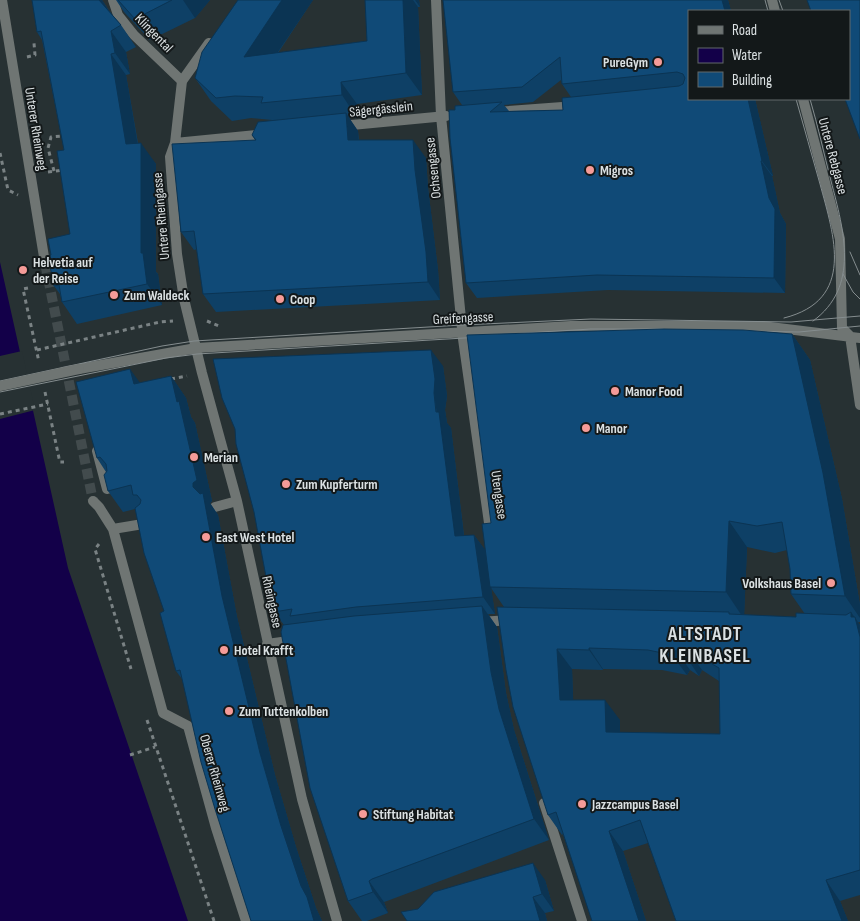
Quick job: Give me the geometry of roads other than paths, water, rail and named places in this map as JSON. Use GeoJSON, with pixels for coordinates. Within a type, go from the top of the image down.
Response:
{"type":"FeatureCollection","features":[{"type":"Feature","properties":{"kind":"street","name":"Unterer Rheinweg"},"geometry":{"type":"LineString","coordinates":[[2,0],[44,263]]}},
{"type":"Feature","properties":{"kind":"street","name":"Klingental"},"geometry":{"type":"LineString","coordinates":[[113,0],[118,15],[134,35],[182,81]]}},
{"type":"Feature","properties":{"kind":"street","name":"Ochsengasse"},"geometry":{"type":"LineString","coordinates":[[436,0],[442,116],[463,332]]}},
{"type":"Feature","properties":{"kind":"street"},"geometry":{"type":"LineString","coordinates":[[182,81],[214,37]]}},
{"type":"Feature","properties":{"kind":"street","name":"Untere Rheingasse"},"geometry":{"type":"LineString","coordinates":[[182,81],[174,144],[170,157],[178,257],[196,348]]}},
{"type":"Feature","properties":{"kind":"street","name":"Untere Rebgasse"},"geometry":{"type":"LineString","coordinates":[[803,100],[840,239],[842,328],[855,337],[860,405]]}},
{"type":"Feature","properties":{"kind":"street"},"geometry":{"type":"LineString","coordinates":[[490,113],[587,106]]}},
{"type":"Feature","properties":{"kind":"street","name":"Sägergässlein"},"geometry":{"type":"LineString","coordinates":[[333,127],[461,115]]}},
{"type":"Feature","properties":{"kind":"street"},"geometry":{"type":"LineString","coordinates":[[174,144],[273,133]]}},
{"type":"Feature","properties":{"kind":"street","name":"Greifengasse"},"geometry":{"type":"LineString","coordinates":[[0,386],[42,376],[196,348],[463,332],[571,326],[697,325],[762,326],[799,332],[855,337]]}},
{"type":"Feature","properties":{"kind":"street","name":"Utengasse"},"geometry":{"type":"LineString","coordinates":[[463,332],[494,552]]}},
{"type":"Feature","properties":{"kind":"street","name":"Rheingasse"},"geometry":{"type":"LineString","coordinates":[[196,348],[237,501],[302,799],[337,921]]}},
{"type":"Feature","properties":{"kind":"street"},"geometry":{"type":"LineString","coordinates":[[96,444],[107,488],[114,487],[115,491]]}},
{"type":"Feature","properties":{"kind":"street"},"geometry":{"type":"LineString","coordinates":[[92,501],[99,507],[113,529],[148,523]]}},
{"type":"Feature","properties":{"kind":"street"},"geometry":{"type":"LineString","coordinates":[[215,508],[237,501]]}},
{"type":"Feature","properties":{"kind":"street","name":"Oberer Rheinweg"},"geometry":{"type":"LineString","coordinates":[[113,529],[163,713],[188,726],[216,828],[246,921]]}},
{"type":"Feature","properties":{"kind":"street"},"geometry":{"type":"LineString","coordinates":[[465,623],[523,620]]}},
{"type":"Feature","properties":{"kind":"street"},"geometry":{"type":"LineString","coordinates":[[267,644],[304,639]]}},
{"type":"Feature","properties":{"kind":"street"},"geometry":{"type":"LineString","coordinates":[[542,794],[582,921]]}},
{"type":"Feature","properties":{"kind":"water"},"geometry":{"type":"Polygon","coordinates":[[[0,262],[68,568],[188,921],[0,921],[0,262]]]}},
{"type":"Feature","properties":{"kind":"tunnel"},"geometry":{"type":"LineString","coordinates":[[45,263],[93,501]]}},
{"type":"Feature","properties":{"kind":"tram line"},"geometry":{"type":"LineString","coordinates":[[765,0],[768,10]]}},
{"type":"Feature","properties":{"kind":"tram line"},"geometry":{"type":"LineString","coordinates":[[779,0],[783,10]]}},
{"type":"Feature","properties":{"kind":"tram line"},"geometry":{"type":"LineString","coordinates":[[784,318],[807,309],[822,297],[831,281],[834,264],[834,245],[830,224],[796,100]]}},
{"type":"Feature","properties":{"kind":"tram line"},"geometry":{"type":"LineString","coordinates":[[810,100],[840,219],[844,257],[843,275],[837,292],[828,307],[813,321]]}},
{"type":"Feature","properties":{"kind":"tram line"},"geometry":{"type":"LineString","coordinates":[[850,252],[860,275]]}},
{"type":"Feature","properties":{"kind":"tram line"},"geometry":{"type":"LineString","coordinates":[[843,274],[853,292],[860,299]]}},
{"type":"Feature","properties":{"kind":"tram line"},"geometry":{"type":"LineString","coordinates":[[0,381],[162,346],[194,341],[591,319],[791,322],[860,316]]}},
{"type":"Feature","properties":{"kind":"tram line"},"geometry":{"type":"LineString","coordinates":[[738,331],[799,332],[860,326]]}},
{"type":"Feature","properties":{"kind":"tram line"},"geometry":{"type":"LineString","coordinates":[[510,334],[591,329],[663,329]]}},
{"type":"Feature","properties":{"kind":"tram line"},"geometry":{"type":"LineString","coordinates":[[0,392],[166,358],[197,354],[481,337]]}},
{"type":"Feature","properties":{"kind":"place","name":"PureGym"},"geometry":{"type":"Point","coordinates":[658,62]}},
{"type":"Feature","properties":{"kind":"place","name":"Migros"},"geometry":{"type":"Point","coordinates":[590,170]}},
{"type":"Feature","properties":{"kind":"place","name":"Helvetia auf der Reise"},"geometry":{"type":"Point","coordinates":[23,270]}},
{"type":"Feature","properties":{"kind":"place","name":"Zum Waldeck"},"geometry":{"type":"Point","coordinates":[114,295]}},
{"type":"Feature","properties":{"kind":"place","name":"Coop"},"geometry":{"type":"Point","coordinates":[280,299]}},
{"type":"Feature","properties":{"kind":"place","name":"Manor Food"},"geometry":{"type":"Point","coordinates":[615,391]}},
{"type":"Feature","properties":{"kind":"place","name":"Manor"},"geometry":{"type":"Point","coordinates":[586,428]}},
{"type":"Feature","properties":{"kind":"place","name":"Merian"},"geometry":{"type":"Point","coordinates":[194,457]}},
{"type":"Feature","properties":{"kind":"place","name":"Zum Kupferturm"},"geometry":{"type":"Point","coordinates":[286,484]}},
{"type":"Feature","properties":{"kind":"place","name":"East West Hotel"},"geometry":{"type":"Point","coordinates":[206,537]}},
{"type":"Feature","properties":{"kind":"place","name":"Volkshaus Basel"},"geometry":{"type":"Point","coordinates":[831,583]}},
{"type":"Feature","properties":{"kind":"place","name":"Hotel Krafft"},"geometry":{"type":"Point","coordinates":[224,650]}},
{"type":"Feature","properties":{"kind":"place","name":"Zum Tuttenkolben"},"geometry":{"type":"Point","coordinates":[229,711]}},
{"type":"Feature","properties":{"kind":"place","name":"Jazzcampus Basel"},"geometry":{"type":"Point","coordinates":[582,804]}},
{"type":"Feature","properties":{"kind":"place","name":"Stiftung Habitat"},"geometry":{"type":"Point","coordinates":[363,814]}},
{"type":"Feature","properties":{"kind":"district","name":"ALTSTADT KLEINBASEL"},"geometry":{"type":"Point","coordinates":[705,645]}}]}
